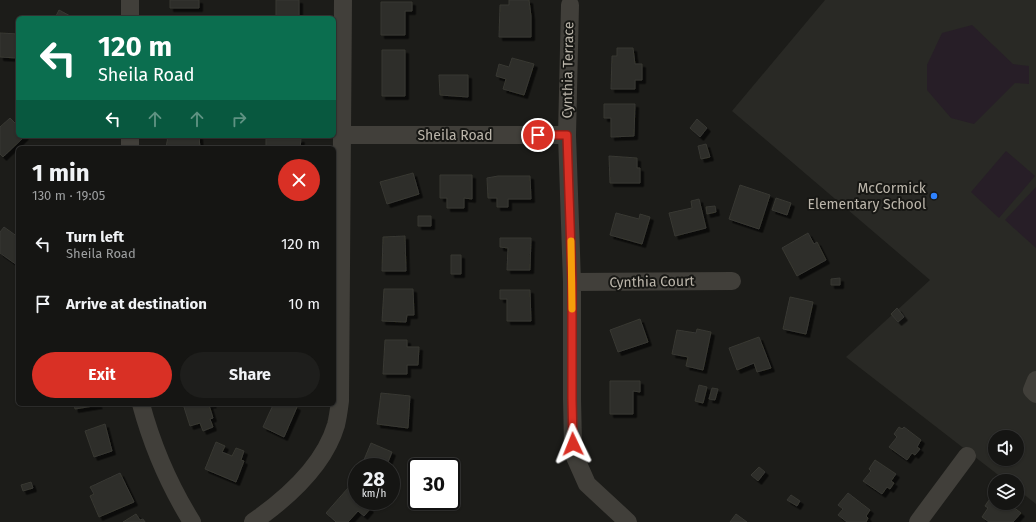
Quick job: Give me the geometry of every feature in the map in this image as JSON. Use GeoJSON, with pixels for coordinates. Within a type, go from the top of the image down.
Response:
{"type":"FeatureCollection","features":[{"type":"Feature","properties":{"kind":"street"},"geometry":{"type":"LineString","coordinates":[[130,0],[130,16]]}},
{"type":"Feature","properties":{"kind":"street"},"geometry":{"type":"LineString","coordinates":[[253,522],[281,500],[302,479],[324,452],[336,425],[341,394],[343,0]]}},
{"type":"Feature","properties":{"kind":"street","name":"Cynthia Terrace"},"geometry":{"type":"LineString","coordinates":[[570,5],[567,135],[572,282],[572,399],[575,457],[587,484],[628,522]]}},
{"type":"Feature","properties":{"kind":"street","name":"Sheila Road"},"geometry":{"type":"LineString","coordinates":[[343,135],[567,135]]}},
{"type":"Feature","properties":{"kind":"street","name":"Cynthia Court"},"geometry":{"type":"LineString","coordinates":[[572,282],[732,281]]}},
{"type":"Feature","properties":{"kind":"street"},"geometry":{"type":"LineString","coordinates":[[1036,380],[1032,390],[1036,394]]}},
{"type":"Feature","properties":{"kind":"street"},"geometry":{"type":"LineString","coordinates":[[141,406],[149,434],[162,464],[180,504],[192,522]]}},
{"type":"Feature","properties":{"kind":"street"},"geometry":{"type":"LineString","coordinates":[[918,522],[967,456]]}},
{"type":"Feature","properties":{"kind":"shaded area","name":"McCormick Elementary School"},"geometry":{"type":"Polygon","coordinates":[[[825,0],[1036,0],[1036,504],[1024,495],[1024,474],[997,474],[846,357],[930,280],[732,111],[825,0]]]}},
{"type":"Feature","properties":{"kind":"shaded area"},"geometry":{"type":"Polygon","coordinates":[[[972,25],[1013,64],[1029,66],[1029,84],[1015,83],[974,124],[951,118],[927,90],[927,65],[942,33],[972,25]]]}},
{"type":"Feature","properties":{"kind":"shaded area"},"geometry":{"type":"Polygon","coordinates":[[[1006,151],[1035,176],[999,218],[971,192],[1006,151]]]}},
{"type":"Feature","properties":{"kind":"shaded area"},"geometry":{"type":"Polygon","coordinates":[[[1036,187],[1036,248],[1005,220],[1036,187]]]}},
{"type":"Feature","properties":{"kind":"building"},"geometry":{"type":"Polygon","coordinates":[[[170,0],[199,0],[199,8],[170,8],[170,0]]]}},
{"type":"Feature","properties":{"kind":"building"},"geometry":{"type":"Polygon","coordinates":[[[276,0],[299,0],[299,16],[276,16],[276,0]]]}},
{"type":"Feature","properties":{"kind":"building"},"geometry":{"type":"Polygon","coordinates":[[[509,0],[529,0],[531,37],[499,37],[500,5],[509,5],[509,0]]]}},
{"type":"Feature","properties":{"kind":"building"},"geometry":{"type":"Polygon","coordinates":[[[381,2],[412,2],[412,11],[405,11],[405,35],[381,35],[381,2]]]}},
{"type":"Feature","properties":{"kind":"building"},"geometry":{"type":"Polygon","coordinates":[[[59,10],[70,16],[56,16],[59,10]]]}},
{"type":"Feature","properties":{"kind":"building"},"geometry":{"type":"Polygon","coordinates":[[[0,33],[16,34],[16,58],[0,57],[0,33]]]}},
{"type":"Feature","properties":{"kind":"building"},"geometry":{"type":"Polygon","coordinates":[[[617,48],[633,48],[635,64],[642,64],[642,80],[635,80],[635,89],[611,89],[612,56],[617,56],[617,48]]]}},
{"type":"Feature","properties":{"kind":"building"},"geometry":{"type":"Polygon","coordinates":[[[382,50],[405,50],[405,96],[382,96],[382,50]]]}},
{"type":"Feature","properties":{"kind":"building"},"geometry":{"type":"Polygon","coordinates":[[[512,58],[534,64],[524,95],[503,89],[506,79],[496,76],[499,64],[509,67],[512,58]]]}},
{"type":"Feature","properties":{"kind":"building"},"geometry":{"type":"Polygon","coordinates":[[[439,75],[468,75],[468,97],[440,95],[439,75]]]}},
{"type":"Feature","properties":{"kind":"building"},"geometry":{"type":"Polygon","coordinates":[[[604,104],[635,104],[634,136],[611,137],[611,118],[604,118],[604,104]]]}},
{"type":"Feature","properties":{"kind":"building"},"geometry":{"type":"Polygon","coordinates":[[[10,118],[16,124],[16,138],[23,138],[3,157],[0,154],[0,127],[10,118]]]}},
{"type":"Feature","properties":{"kind":"building"},"geometry":{"type":"Polygon","coordinates":[[[697,119],[707,128],[700,137],[690,128],[697,119]]]}},
{"type":"Feature","properties":{"kind":"building"},"geometry":{"type":"Polygon","coordinates":[[[168,138],[199,138],[200,146],[166,146],[168,138]]]}},
{"type":"Feature","properties":{"kind":"building"},"geometry":{"type":"Polygon","coordinates":[[[266,139],[301,139],[300,146],[266,146],[266,139]]]}},
{"type":"Feature","properties":{"kind":"building"},"geometry":{"type":"Polygon","coordinates":[[[706,144],[710,157],[701,159],[698,146],[706,144]]]}},
{"type":"Feature","properties":{"kind":"building"},"geometry":{"type":"Polygon","coordinates":[[[609,156],[637,158],[637,168],[640,168],[640,183],[610,183],[609,156]]]}},
{"type":"Feature","properties":{"kind":"building"},"geometry":{"type":"Polygon","coordinates":[[[413,173],[419,194],[387,204],[380,182],[413,173]]]}},
{"type":"Feature","properties":{"kind":"building"},"geometry":{"type":"Polygon","coordinates":[[[440,175],[472,175],[472,199],[464,198],[464,208],[447,208],[447,198],[440,198],[440,175]]]}},
{"type":"Feature","properties":{"kind":"building"},"geometry":{"type":"Polygon","coordinates":[[[498,176],[530,176],[531,199],[508,199],[508,207],[497,207],[497,198],[488,198],[487,178],[498,176]]]}},
{"type":"Feature","properties":{"kind":"building"},"geometry":{"type":"Polygon","coordinates":[[[740,185],[770,195],[759,229],[729,219],[740,185]]]}},
{"type":"Feature","properties":{"kind":"building"},"geometry":{"type":"Polygon","coordinates":[[[776,198],[791,203],[787,215],[772,210],[776,198]]]}},
{"type":"Feature","properties":{"kind":"building"},"geometry":{"type":"Polygon","coordinates":[[[699,199],[706,228],[675,236],[669,213],[692,208],[691,201],[699,199]]]}},
{"type":"Feature","properties":{"kind":"building"},"geometry":{"type":"Polygon","coordinates":[[[715,206],[716,212],[707,214],[706,207],[715,206]]]}},
{"type":"Feature","properties":{"kind":"building"},"geometry":{"type":"Polygon","coordinates":[[[616,213],[639,219],[640,214],[650,217],[642,244],[610,235],[616,213]]]}},
{"type":"Feature","properties":{"kind":"building"},"geometry":{"type":"Polygon","coordinates":[[[418,216],[431,216],[431,226],[418,226],[418,216]]]}},
{"type":"Feature","properties":{"kind":"building"},"geometry":{"type":"Polygon","coordinates":[[[4,227],[16,236],[16,264],[0,253],[0,232],[4,227]]]}},
{"type":"Feature","properties":{"kind":"building"},"geometry":{"type":"Polygon","coordinates":[[[808,233],[814,244],[817,242],[826,260],[797,276],[782,248],[808,233]]]}},
{"type":"Feature","properties":{"kind":"building"},"geometry":{"type":"Polygon","coordinates":[[[405,236],[406,271],[382,271],[383,237],[405,236]]]}},
{"type":"Feature","properties":{"kind":"building"},"geometry":{"type":"Polygon","coordinates":[[[500,238],[531,238],[530,270],[507,270],[508,248],[500,247],[500,238]]]}},
{"type":"Feature","properties":{"kind":"building"},"geometry":{"type":"Polygon","coordinates":[[[451,255],[461,255],[461,274],[451,274],[451,255]]]}},
{"type":"Feature","properties":{"kind":"building"},"geometry":{"type":"Polygon","coordinates":[[[840,278],[840,285],[831,285],[831,279],[840,278]]]}},
{"type":"Feature","properties":{"kind":"building"},"geometry":{"type":"Polygon","coordinates":[[[384,289],[413,289],[414,315],[407,315],[406,322],[382,321],[384,289]]]}},
{"type":"Feature","properties":{"kind":"building"},"geometry":{"type":"Polygon","coordinates":[[[500,290],[530,290],[531,321],[507,321],[507,299],[500,299],[500,290]]]}},
{"type":"Feature","properties":{"kind":"building"},"geometry":{"type":"Polygon","coordinates":[[[790,297],[813,302],[806,334],[783,329],[790,297]]]}},
{"type":"Feature","properties":{"kind":"building"},"geometry":{"type":"Polygon","coordinates":[[[897,308],[904,317],[898,322],[891,314],[897,308]]]}},
{"type":"Feature","properties":{"kind":"building"},"geometry":{"type":"Polygon","coordinates":[[[640,319],[648,342],[618,352],[610,330],[640,319]]]}},
{"type":"Feature","properties":{"kind":"building"},"geometry":{"type":"Polygon","coordinates":[[[697,329],[711,332],[703,370],[686,366],[688,357],[672,354],[677,330],[696,333],[697,329]]]}},
{"type":"Feature","properties":{"kind":"building"},"geometry":{"type":"Polygon","coordinates":[[[759,337],[771,368],[757,372],[754,363],[737,370],[729,348],[759,337]]]}},
{"type":"Feature","properties":{"kind":"building"},"geometry":{"type":"Polygon","coordinates":[[[385,340],[407,340],[407,347],[419,347],[418,365],[407,365],[407,374],[383,374],[385,340]]]}},
{"type":"Feature","properties":{"kind":"building"},"geometry":{"type":"Polygon","coordinates":[[[610,381],[640,381],[640,392],[633,391],[633,414],[610,414],[610,381]]]}},
{"type":"Feature","properties":{"kind":"building"},"geometry":{"type":"Polygon","coordinates":[[[699,385],[707,387],[703,403],[695,401],[699,385]]]}},
{"type":"Feature","properties":{"kind":"building"},"geometry":{"type":"Polygon","coordinates":[[[712,388],[718,389],[715,400],[709,399],[712,388]]]}},
{"type":"Feature","properties":{"kind":"building"},"geometry":{"type":"Polygon","coordinates":[[[381,393],[410,396],[408,428],[377,424],[381,393]]]}},
{"type":"Feature","properties":{"kind":"building"},"geometry":{"type":"Polygon","coordinates":[[[74,406],[93,406],[75,409],[74,406]]]}},
{"type":"Feature","properties":{"kind":"building"},"geometry":{"type":"Polygon","coordinates":[[[184,406],[209,406],[213,418],[210,419],[213,427],[203,431],[200,423],[190,426],[184,406]]]}},
{"type":"Feature","properties":{"kind":"building"},"geometry":{"type":"Polygon","coordinates":[[[273,406],[297,407],[284,437],[263,427],[273,406]]]}},
{"type":"Feature","properties":{"kind":"building"},"geometry":{"type":"Polygon","coordinates":[[[105,424],[112,451],[94,457],[85,431],[105,424]]]}},
{"type":"Feature","properties":{"kind":"building"},"geometry":{"type":"Polygon","coordinates":[[[899,427],[902,429],[904,427],[921,440],[917,447],[920,449],[915,455],[912,453],[907,460],[889,447],[897,437],[894,434],[899,427]]]}},
{"type":"Feature","properties":{"kind":"building"},"geometry":{"type":"Polygon","coordinates":[[[216,442],[225,446],[222,452],[232,456],[236,448],[244,451],[241,460],[244,461],[236,482],[205,469],[216,442]]]}},
{"type":"Feature","properties":{"kind":"building"},"geometry":{"type":"Polygon","coordinates":[[[371,443],[392,452],[390,458],[365,458],[371,443]]]}},
{"type":"Feature","properties":{"kind":"building"},"geometry":{"type":"Polygon","coordinates":[[[875,460],[896,474],[891,481],[894,483],[890,489],[887,487],[882,494],[863,481],[871,471],[869,469],[875,460]]]}},
{"type":"Feature","properties":{"kind":"building"},"geometry":{"type":"Polygon","coordinates":[[[759,467],[765,472],[758,481],[751,475],[759,467]]]}},
{"type":"Feature","properties":{"kind":"building"},"geometry":{"type":"Polygon","coordinates":[[[120,473],[134,502],[99,517],[90,496],[94,494],[90,487],[120,473]]]}},
{"type":"Feature","properties":{"kind":"building"},"geometry":{"type":"Polygon","coordinates":[[[31,482],[33,488],[23,491],[21,485],[31,482]]]}},
{"type":"Feature","properties":{"kind":"building"},"geometry":{"type":"Polygon","coordinates":[[[348,488],[348,510],[369,510],[364,516],[358,511],[348,522],[336,522],[326,513],[348,488]]]}},
{"type":"Feature","properties":{"kind":"building"},"geometry":{"type":"Polygon","coordinates":[[[848,493],[870,510],[866,516],[868,518],[866,522],[847,522],[838,515],[843,509],[838,505],[848,493]]]}},
{"type":"Feature","properties":{"kind":"building"},"geometry":{"type":"Polygon","coordinates":[[[791,495],[800,501],[797,506],[787,500],[791,495]]]}},
{"type":"Feature","properties":{"kind":"building"},"geometry":{"type":"Polygon","coordinates":[[[988,508],[988,510],[1017,510],[1021,513],[1013,522],[989,522],[982,517],[988,508]]]}},
{"type":"Feature","properties":{"kind":"building"},"geometry":{"type":"Polygon","coordinates":[[[136,514],[140,520],[143,519],[145,522],[123,522],[136,514]]]}},
{"type":"Feature","properties":{"kind":"building"},"geometry":{"type":"Polygon","coordinates":[[[736,514],[747,522],[730,522],[736,514]]]}},
{"type":"Feature","properties":{"kind":"slow traffic"},"geometry":{"type":"LineString","coordinates":[[571,241],[572,309]]}},
{"type":"Feature","properties":{"kind":"place","name":"McCormick Elementary School"},"geometry":{"type":"Point","coordinates":[934,196]}},
{"type":"Feature","properties":{"kind":"route"},"geometry":{"type":"LineString","coordinates":[[538,135],[567,135],[572,282],[573,444]]}}]}
